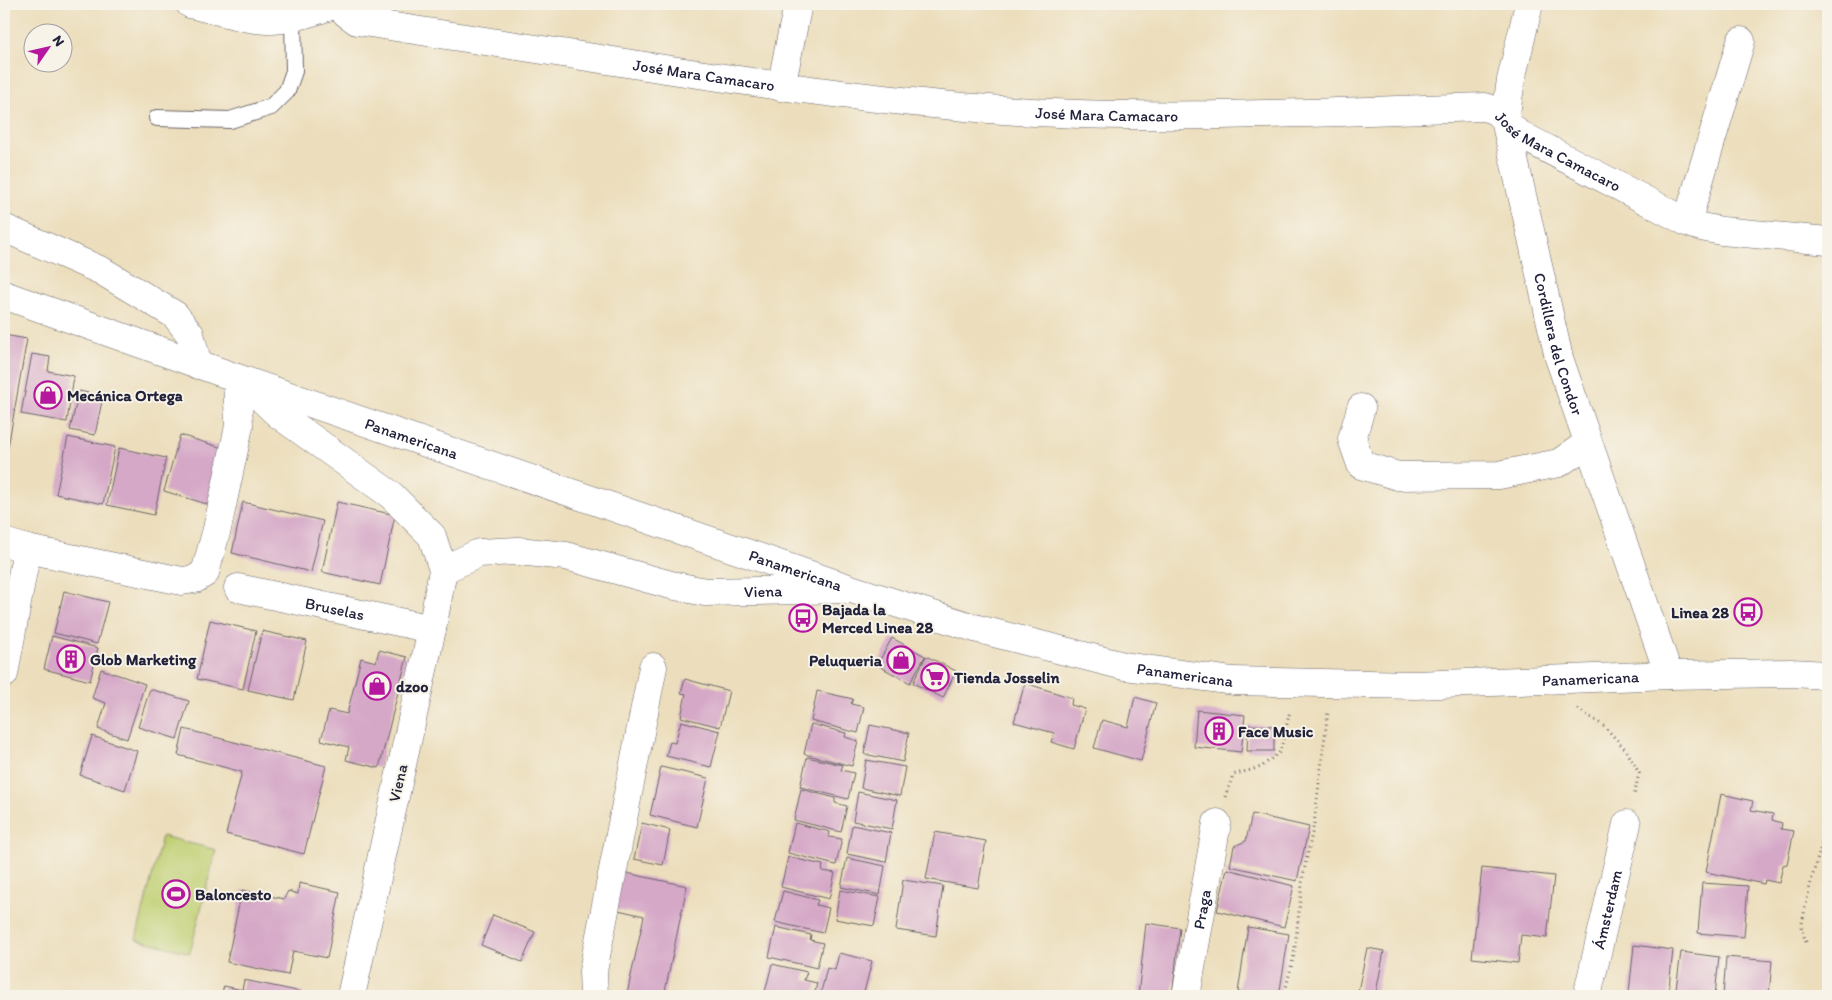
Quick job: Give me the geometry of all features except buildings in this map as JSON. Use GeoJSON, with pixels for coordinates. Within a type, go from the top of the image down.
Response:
{"type":"FeatureCollection","features":[{"type":"Feature","properties":{"kind":"street"},"geometry":{"type":"LineString","coordinates":[[190,4],[269,20],[345,9]]}},
{"type":"Feature","properties":{"kind":"street"},"geometry":{"type":"LineString","coordinates":[[782,87],[798,4]]}},
{"type":"Feature","properties":{"kind":"street","name":"Cordillera del Condor"},"geometry":{"type":"LineString","coordinates":[[1529,4],[1511,80],[1505,120],[1559,358],[1669,675]]}},
{"type":"Feature","properties":{"kind":"street","name":"José Mara Camacaro"},"geometry":{"type":"LineString","coordinates":[[345,9],[782,87],[925,104],[1064,113],[1208,116],[1485,107],[1496,111],[1517,133],[1701,228],[1828,240]]}},
{"type":"Feature","properties":{"kind":"street"},"geometry":{"type":"LineString","coordinates":[[1687,222],[1741,41]]}},
{"type":"Feature","properties":{"kind":"street"},"geometry":{"type":"LineString","coordinates":[[4,228],[102,272],[174,315],[190,334],[198,365]]}},
{"type":"Feature","properties":{"kind":"street","name":"Panamericana"},"geometry":{"type":"LineString","coordinates":[[4,294],[198,365],[850,589],[978,629],[1124,666],[1233,681],[1415,685],[1669,675],[1791,673],[1828,675]]}},
{"type":"Feature","properties":{"kind":"street"},"geometry":{"type":"LineString","coordinates":[[4,674],[16,546],[182,581],[195,579],[205,573],[231,468],[238,426],[239,379]]}},
{"type":"Feature","properties":{"kind":"street","name":"Viena"},"geometry":{"type":"LineString","coordinates":[[239,379],[278,414],[391,495],[432,536],[443,570],[432,629],[351,996]]}},
{"type":"Feature","properties":{"kind":"street"},"geometry":{"type":"LineString","coordinates":[[1360,408],[1352,439],[1361,465],[1398,476],[1498,475],[1559,463],[1588,444]]}},
{"type":"Feature","properties":{"kind":"street","name":"Viena"},"geometry":{"type":"LineString","coordinates":[[443,570],[479,553],[518,551],[566,556],[671,585],[705,592],[850,589]]}},
{"type":"Feature","properties":{"kind":"street","name":"Bruselas"},"geometry":{"type":"LineString","coordinates":[[238,588],[432,629]]}},
{"type":"Feature","properties":{"kind":"street"},"geometry":{"type":"LineString","coordinates":[[594,996],[593,972],[653,667]]}},
{"type":"Feature","properties":{"kind":"street","name":"Praga"},"geometry":{"type":"LineString","coordinates":[[1186,996],[1217,824]]}},
{"type":"Feature","properties":{"kind":"street","name":"Ámsterdam"},"geometry":{"type":"LineString","coordinates":[[1587,996],[1627,824]]}},
{"type":"Feature","properties":{"kind":"lane"},"geometry":{"type":"LineString","coordinates":[[157,118],[230,120],[271,107],[287,91],[294,71],[293,17]]}},
{"type":"Feature","properties":{"kind":"path"},"geometry":{"type":"LineString","coordinates":[[1217,824],[1233,775],[1261,767],[1280,752],[1288,722],[1294,682]]}},
{"type":"Feature","properties":{"kind":"path"},"geometry":{"type":"LineString","coordinates":[[1284,996],[1294,955],[1303,876],[1319,787],[1331,683]]}},
{"type":"Feature","properties":{"kind":"path"},"geometry":{"type":"LineString","coordinates":[[1576,708],[1604,726],[1626,750],[1639,773],[1627,824]]}},
{"type":"Feature","properties":{"kind":"path"},"geometry":{"type":"LineString","coordinates":[[1806,942],[1801,928],[1826,830],[1828,804]]}},
{"type":"Feature","properties":{"kind":"green space","name":"Baloncesto"},"geometry":{"type":"Polygon","coordinates":[[[162,836],[216,850],[190,953],[136,939],[162,836]]]}},
{"type":"Feature","properties":{"kind":"place","name":"Mecánica Ortega"},"geometry":{"type":"Point","coordinates":[48,395]}},
{"type":"Feature","properties":{"kind":"place","name":"Linea 28"},"geometry":{"type":"Point","coordinates":[1748,612]}},
{"type":"Feature","properties":{"kind":"place","name":"Bajada la Merced Linea 28"},"geometry":{"type":"Point","coordinates":[803,618]}},
{"type":"Feature","properties":{"kind":"place","name":"Glob Marketing"},"geometry":{"type":"Point","coordinates":[71,659]}},
{"type":"Feature","properties":{"kind":"place","name":"Peluqueria"},"geometry":{"type":"Point","coordinates":[901,660]}},
{"type":"Feature","properties":{"kind":"place","name":"Tienda Josselin"},"geometry":{"type":"Point","coordinates":[935,677]}},
{"type":"Feature","properties":{"kind":"place","name":"dzoo"},"geometry":{"type":"Point","coordinates":[377,686]}},
{"type":"Feature","properties":{"kind":"place","name":"Face Music"},"geometry":{"type":"Point","coordinates":[1219,731]}},
{"type":"Feature","properties":{"kind":"place","name":"Baloncesto"},"geometry":{"type":"Point","coordinates":[176,894]}}]}
